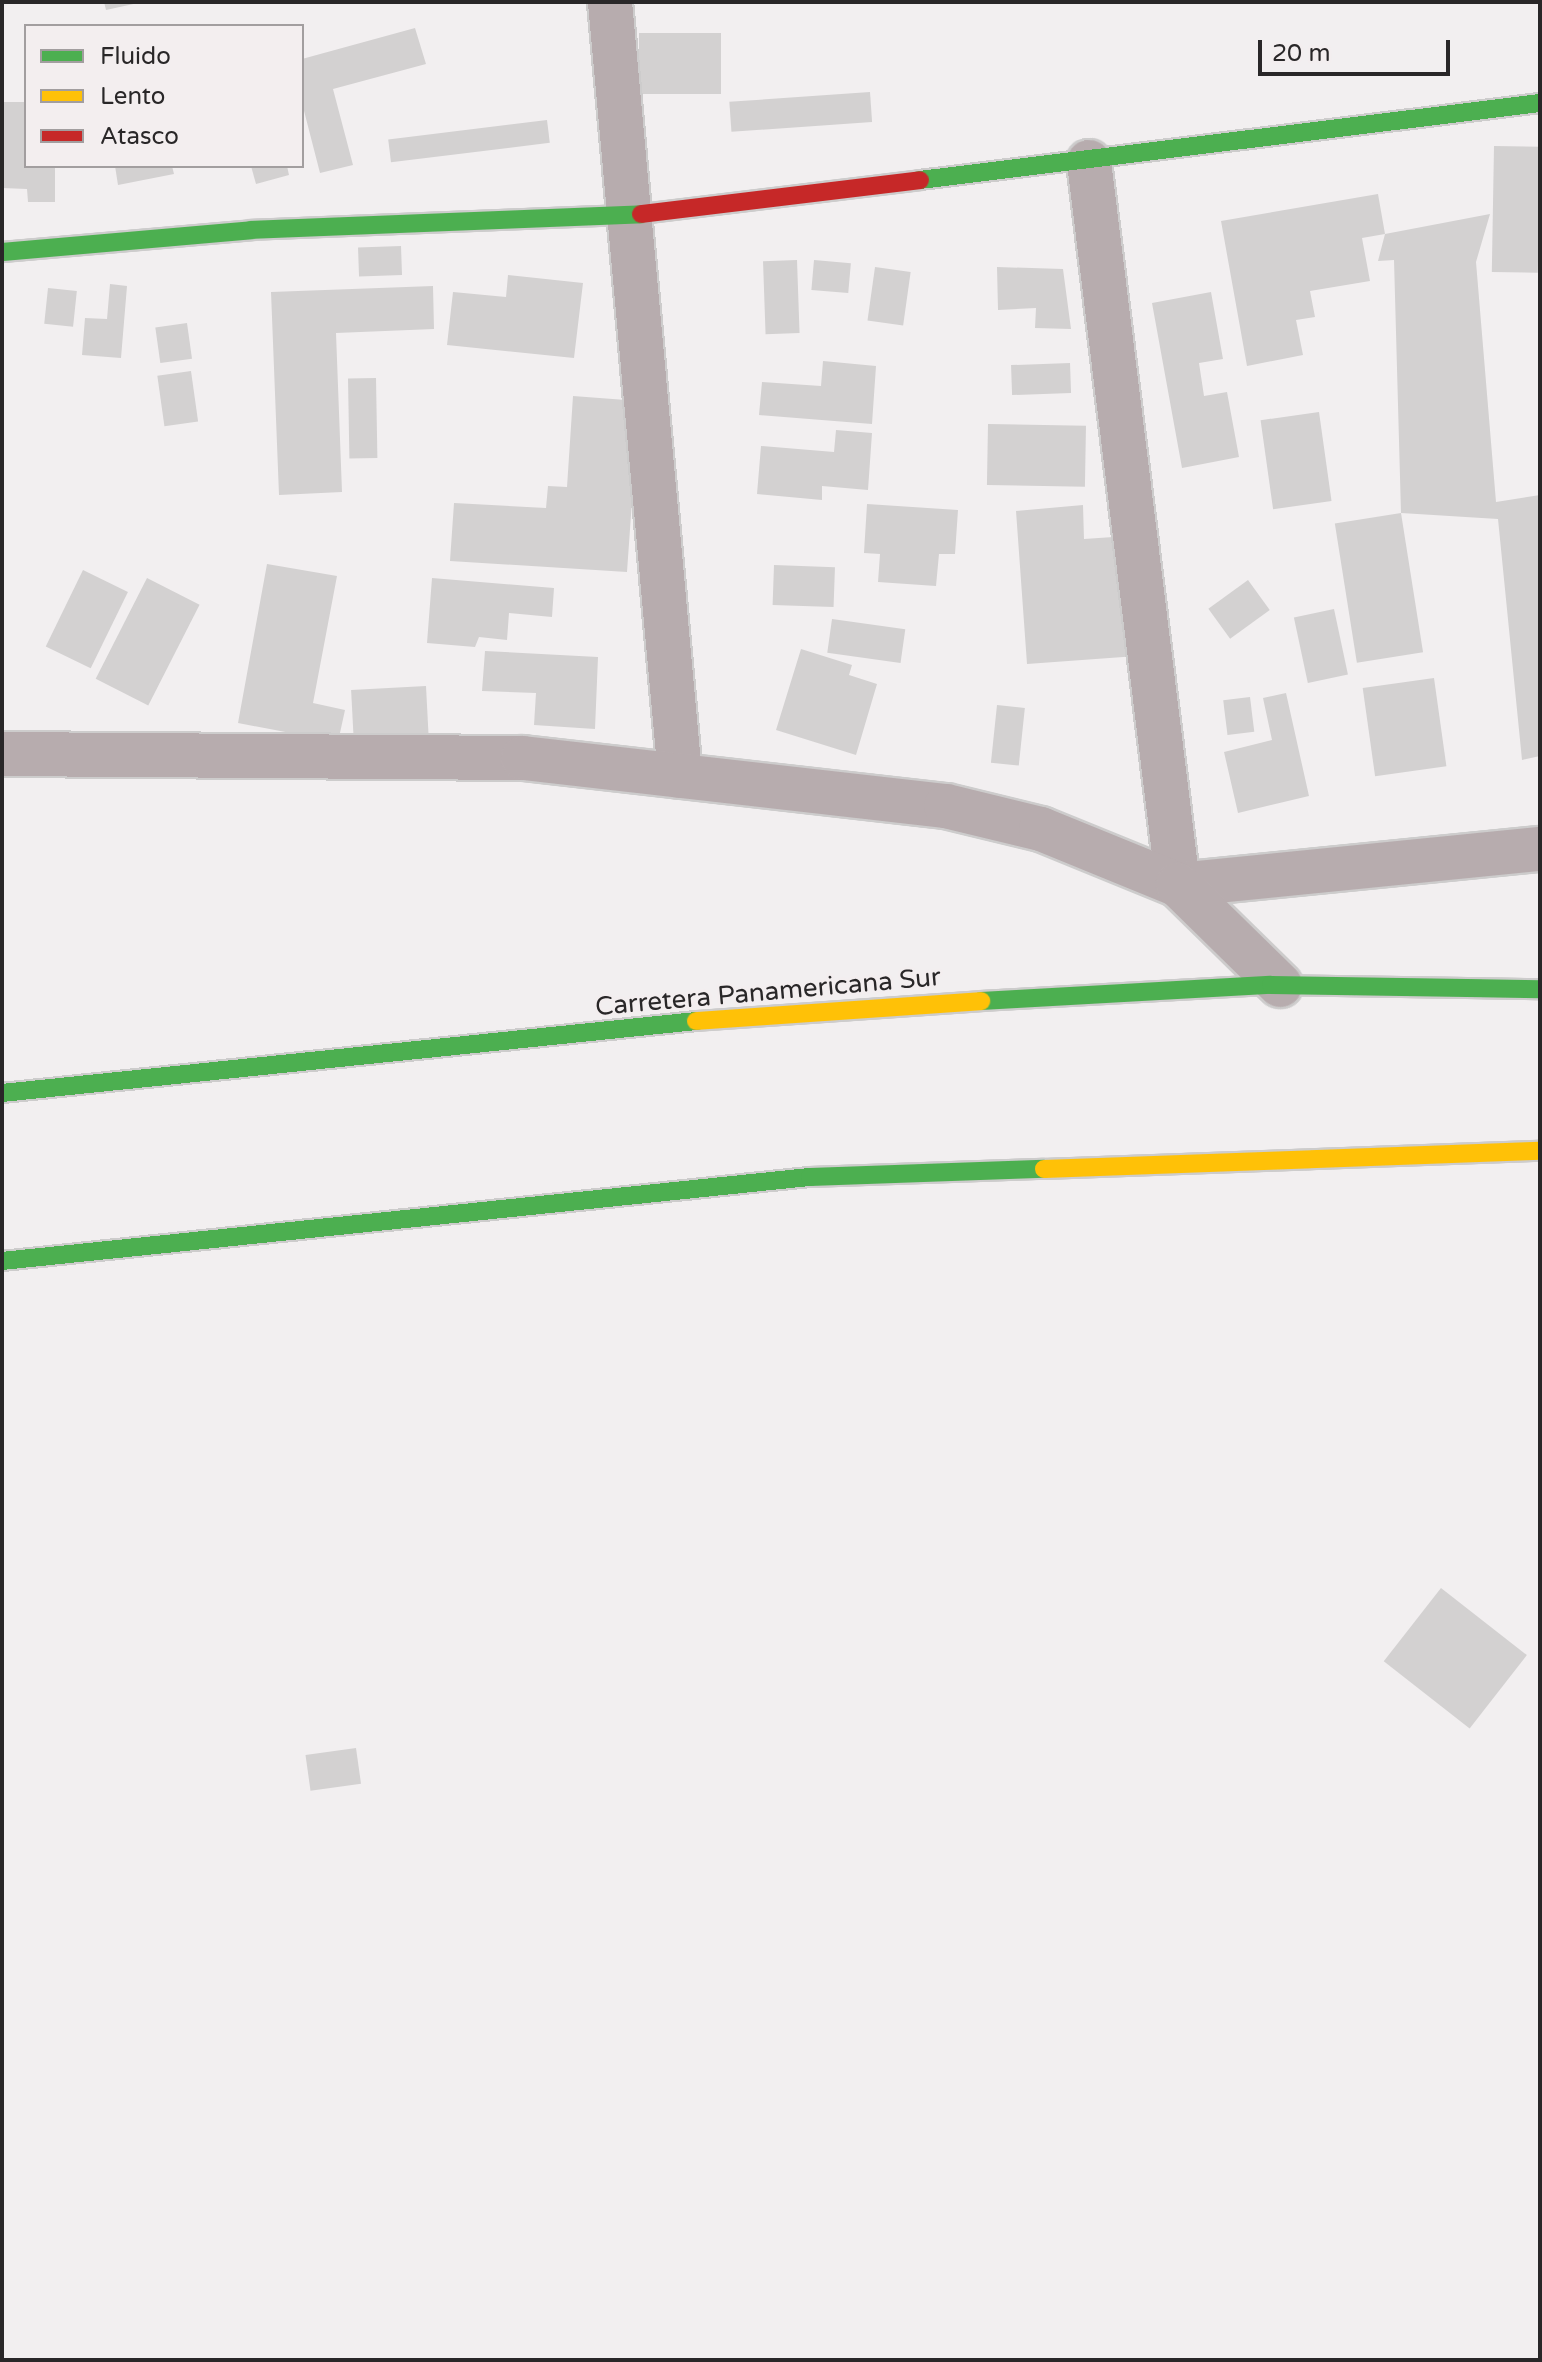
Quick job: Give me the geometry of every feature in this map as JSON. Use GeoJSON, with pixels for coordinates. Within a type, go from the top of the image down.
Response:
{"type":"FeatureCollection","features":[{"type":"Feature","properties":{"kind":"main road"},"geometry":{"type":"LineString","coordinates":[[2,252],[251,230],[627,216],[1089,162],[1540,103]]}},
{"type":"Feature","properties":{"kind":"main road","name":"Carretera Panamericana Sur"},"geometry":{"type":"LineString","coordinates":[[2,1093],[794,1011],[1280,985],[1540,989]]}},
{"type":"Feature","properties":{"kind":"main road"},"geometry":{"type":"LineString","coordinates":[[2,1261],[810,1177],[1540,1151]]}},
{"type":"Feature","properties":{"kind":"street"},"geometry":{"type":"LineString","coordinates":[[610,2],[680,776]]}},
{"type":"Feature","properties":{"kind":"street"},"geometry":{"type":"LineString","coordinates":[[1089,162],[1178,885]]}},
{"type":"Feature","properties":{"kind":"street"},"geometry":{"type":"LineString","coordinates":[[2,754],[523,758],[996,816],[1178,885],[1280,985]]}},
{"type":"Feature","properties":{"kind":"street"},"geometry":{"type":"LineString","coordinates":[[1178,885],[1540,849]]}},
{"type":"Feature","properties":{"kind":"building"},"geometry":{"type":"Polygon","coordinates":[[[104,2],[138,2],[138,3],[106,10],[104,2]]]}},
{"type":"Feature","properties":{"kind":"building"},"geometry":{"type":"Polygon","coordinates":[[[415,28],[426,64],[333,89],[353,165],[320,173],[304,111],[304,58],[415,28]]]}},
{"type":"Feature","properties":{"kind":"building"},"geometry":{"type":"Polygon","coordinates":[[[639,33],[721,33],[721,94],[639,94],[639,33]]]}},
{"type":"Feature","properties":{"kind":"building"},"geometry":{"type":"Polygon","coordinates":[[[870,92],[872,122],[731,132],[729,102],[870,92]]]}},
{"type":"Feature","properties":{"kind":"building"},"geometry":{"type":"Polygon","coordinates":[[[2,102],[24,102],[24,168],[55,168],[55,202],[28,202],[27,189],[2,188],[2,102]]]}},
{"type":"Feature","properties":{"kind":"building"},"geometry":{"type":"Polygon","coordinates":[[[547,120],[550,143],[391,162],[388,139],[547,120]]]}},
{"type":"Feature","properties":{"kind":"building"},"geometry":{"type":"Polygon","coordinates":[[[1494,146],[1540,147],[1538,273],[1492,272],[1494,146]]]}},
{"type":"Feature","properties":{"kind":"building"},"geometry":{"type":"Polygon","coordinates":[[[115,168],[172,168],[174,174],[118,185],[115,168]]]}},
{"type":"Feature","properties":{"kind":"building"},"geometry":{"type":"Polygon","coordinates":[[[252,168],[287,168],[289,175],[256,184],[252,168]]]}},
{"type":"Feature","properties":{"kind":"building"},"geometry":{"type":"Polygon","coordinates":[[[1378,194],[1385,234],[1362,238],[1370,281],[1310,291],[1315,317],[1296,320],[1303,355],[1247,366],[1221,221],[1378,194]]]}},
{"type":"Feature","properties":{"kind":"building"},"geometry":{"type":"Polygon","coordinates":[[[1490,214],[1476,262],[1496,502],[1540,495],[1540,756],[1522,760],[1498,519],[1401,513],[1394,260],[1378,261],[1385,234],[1490,214]]]}},
{"type":"Feature","properties":{"kind":"building"},"geometry":{"type":"Polygon","coordinates":[[[401,246],[402,275],[359,276],[358,248],[401,246]]]}},
{"type":"Feature","properties":{"kind":"building"},"geometry":{"type":"Polygon","coordinates":[[[797,260],[800,333],[766,334],[763,261],[797,260]]]}},
{"type":"Feature","properties":{"kind":"building"},"geometry":{"type":"Polygon","coordinates":[[[814,260],[851,263],[848,293],[811,290],[814,260]]]}},
{"type":"Feature","properties":{"kind":"building"},"geometry":{"type":"Polygon","coordinates":[[[875,267],[911,272],[903,325],[867,320],[875,267]]]}},
{"type":"Feature","properties":{"kind":"building"},"geometry":{"type":"Polygon","coordinates":[[[997,267],[1063,269],[1071,329],[1035,328],[1036,308],[998,310],[997,267]]]}},
{"type":"Feature","properties":{"kind":"building"},"geometry":{"type":"Polygon","coordinates":[[[508,275],[583,283],[574,358],[447,345],[453,292],[506,297],[508,275]]]}},
{"type":"Feature","properties":{"kind":"building"},"geometry":{"type":"Polygon","coordinates":[[[110,284],[127,286],[121,358],[82,355],[85,318],[107,319],[110,284]]]}},
{"type":"Feature","properties":{"kind":"building"},"geometry":{"type":"Polygon","coordinates":[[[433,286],[434,329],[336,333],[342,492],[279,495],[271,292],[433,286]]]}},
{"type":"Feature","properties":{"kind":"building"},"geometry":{"type":"Polygon","coordinates":[[[48,288],[77,291],[73,327],[44,324],[48,288]]]}},
{"type":"Feature","properties":{"kind":"building"},"geometry":{"type":"Polygon","coordinates":[[[1211,292],[1223,359],[1199,363],[1204,396],[1227,392],[1239,457],[1182,468],[1152,303],[1211,292]]]}},
{"type":"Feature","properties":{"kind":"building"},"geometry":{"type":"Polygon","coordinates":[[[187,323],[192,359],[160,363],[155,327],[187,323]]]}},
{"type":"Feature","properties":{"kind":"building"},"geometry":{"type":"Polygon","coordinates":[[[823,361],[876,366],[872,424],[759,415],[762,382],[821,386],[823,361]]]}},
{"type":"Feature","properties":{"kind":"building"},"geometry":{"type":"Polygon","coordinates":[[[1070,363],[1071,393],[1012,395],[1011,365],[1070,363]]]}},
{"type":"Feature","properties":{"kind":"building"},"geometry":{"type":"Polygon","coordinates":[[[191,371],[198,422],[164,426],[157,376],[191,371]]]}},
{"type":"Feature","properties":{"kind":"building"},"geometry":{"type":"Polygon","coordinates":[[[348,378],[376,378],[377,458],[349,458],[348,378]]]}},
{"type":"Feature","properties":{"kind":"building"},"geometry":{"type":"Polygon","coordinates":[[[573,396],[639,401],[627,572],[450,561],[454,503],[546,508],[548,486],[567,487],[573,396]]]}},
{"type":"Feature","properties":{"kind":"building"},"geometry":{"type":"Polygon","coordinates":[[[1319,412],[1332,501],[1273,509],[1261,420],[1319,412]]]}},
{"type":"Feature","properties":{"kind":"building"},"geometry":{"type":"Polygon","coordinates":[[[988,424],[1086,426],[1085,487],[987,485],[988,424]]]}},
{"type":"Feature","properties":{"kind":"building"},"geometry":{"type":"Polygon","coordinates":[[[836,430],[872,433],[868,490],[822,486],[822,500],[757,494],[761,446],[834,452],[836,430]]]}},
{"type":"Feature","properties":{"kind":"building"},"geometry":{"type":"Polygon","coordinates":[[[867,504],[958,510],[955,554],[939,554],[936,586],[878,582],[880,554],[864,553],[867,504]]]}},
{"type":"Feature","properties":{"kind":"building"},"geometry":{"type":"Polygon","coordinates":[[[1083,505],[1084,539],[1128,536],[1137,656],[1027,664],[1016,511],[1083,505]]]}},
{"type":"Feature","properties":{"kind":"building"},"geometry":{"type":"Polygon","coordinates":[[[1401,513],[1423,652],[1357,663],[1335,523],[1401,513]]]}},
{"type":"Feature","properties":{"kind":"building"},"geometry":{"type":"Polygon","coordinates":[[[267,564],[337,576],[313,703],[345,710],[338,742],[238,723],[267,564]]]}},
{"type":"Feature","properties":{"kind":"building"},"geometry":{"type":"Polygon","coordinates":[[[774,565],[835,567],[834,607],[773,605],[774,565]]]}},
{"type":"Feature","properties":{"kind":"building"},"geometry":{"type":"Polygon","coordinates":[[[83,570],[128,592],[91,668],[46,646],[83,570]]]}},
{"type":"Feature","properties":{"kind":"building"},"geometry":{"type":"Polygon","coordinates":[[[147,578],[200,605],[148,705],[96,679],[147,578]]]}},
{"type":"Feature","properties":{"kind":"building"},"geometry":{"type":"Polygon","coordinates":[[[432,578],[554,588],[552,617],[509,613],[507,640],[479,637],[475,647],[427,643],[432,578]]]}},
{"type":"Feature","properties":{"kind":"building"},"geometry":{"type":"Polygon","coordinates":[[[1248,580],[1270,610],[1230,639],[1208,609],[1248,580]]]}},
{"type":"Feature","properties":{"kind":"building"},"geometry":{"type":"Polygon","coordinates":[[[1334,609],[1348,675],[1308,683],[1294,618],[1334,609]]]}},
{"type":"Feature","properties":{"kind":"building"},"geometry":{"type":"Polygon","coordinates":[[[832,619],[905,629],[901,663],[827,653],[832,619]]]}},
{"type":"Feature","properties":{"kind":"building"},"geometry":{"type":"Polygon","coordinates":[[[801,649],[852,665],[849,675],[877,684],[856,755],[776,730],[801,649]]]}},
{"type":"Feature","properties":{"kind":"building"},"geometry":{"type":"Polygon","coordinates":[[[485,651],[598,657],[595,729],[534,725],[536,693],[482,691],[485,651]]]}},
{"type":"Feature","properties":{"kind":"building"},"geometry":{"type":"Polygon","coordinates":[[[1434,678],[1446,766],[1375,776],[1363,688],[1434,678]]]}},
{"type":"Feature","properties":{"kind":"building"},"geometry":{"type":"Polygon","coordinates":[[[426,686],[429,740],[354,744],[351,690],[426,686]]]}},
{"type":"Feature","properties":{"kind":"building"},"geometry":{"type":"Polygon","coordinates":[[[1286,693],[1309,796],[1238,813],[1224,752],[1272,740],[1263,698],[1286,693]]]}},
{"type":"Feature","properties":{"kind":"building"},"geometry":{"type":"Polygon","coordinates":[[[1250,697],[1254,732],[1227,735],[1223,700],[1250,697]]]}},
{"type":"Feature","properties":{"kind":"building"},"geometry":{"type":"Polygon","coordinates":[[[997,705],[1025,708],[1019,766],[991,763],[997,705]]]}},
{"type":"Feature","properties":{"kind":"building"},"geometry":{"type":"Polygon","coordinates":[[[1441,1588],[1527,1655],[1470,1728],[1384,1661],[1441,1588]]]}},
{"type":"Feature","properties":{"kind":"building"},"geometry":{"type":"Polygon","coordinates":[[[356,1748],[361,1784],[311,1791],[305,1755],[356,1748]]]}},
{"type":"Feature","properties":{"kind":"traffic: fast"},"geometry":{"type":"LineString","coordinates":[[920,180],[1540,103]]}},
{"type":"Feature","properties":{"kind":"traffic: fast"},"geometry":{"type":"LineString","coordinates":[[2,252],[251,230],[641,214]]}},
{"type":"Feature","properties":{"kind":"traffic: fast"},"geometry":{"type":"LineString","coordinates":[[981,1001],[1271,985],[1540,989]]}},
{"type":"Feature","properties":{"kind":"traffic: fast"},"geometry":{"type":"LineString","coordinates":[[2,1093],[696,1021]]}},
{"type":"Feature","properties":{"kind":"traffic: fast"},"geometry":{"type":"LineString","coordinates":[[2,1261],[810,1177],[1044,1169]]}},
{"type":"Feature","properties":{"kind":"traffic: slow"},"geometry":{"type":"LineString","coordinates":[[696,1021],[981,1001]]}},
{"type":"Feature","properties":{"kind":"traffic: slow"},"geometry":{"type":"LineString","coordinates":[[1044,1169],[1540,1151]]}},
{"type":"Feature","properties":{"kind":"traffic: jam"},"geometry":{"type":"LineString","coordinates":[[641,214],[920,180]]}}]}
